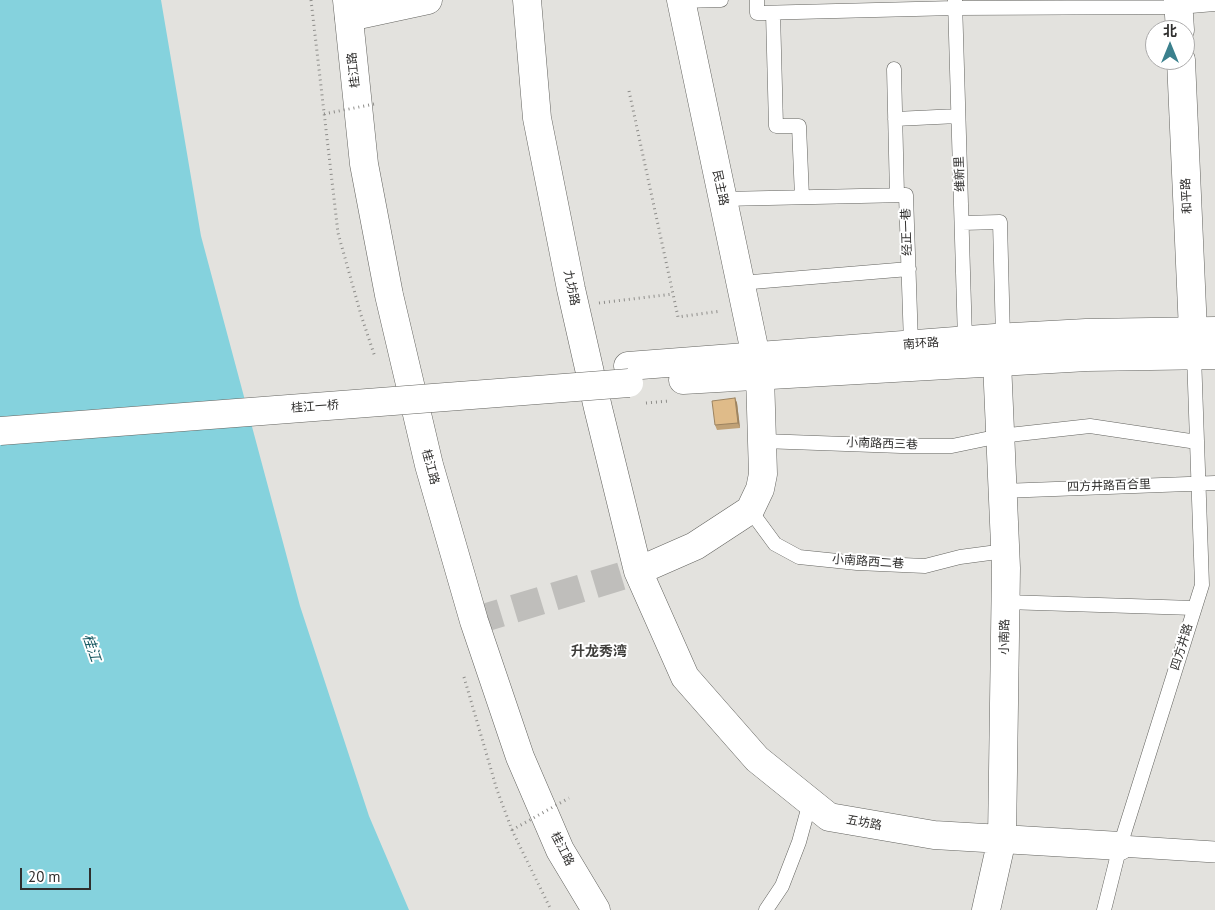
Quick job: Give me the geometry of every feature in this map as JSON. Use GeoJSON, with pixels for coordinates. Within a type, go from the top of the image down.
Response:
{"type":"FeatureCollection","features":[{"type":"Feature","properties":{"kind":"street"},"geometry":{"type":"LineString","coordinates":[[348,9],[428,0]]}},
{"type":"Feature","properties":{"kind":"street","name":"九坊路"},"geometry":{"type":"LineString","coordinates":[[528,0],[537,118],[575,306],[638,572]]}},
{"type":"Feature","properties":{"kind":"street","name":"民主路"},"geometry":{"type":"LineString","coordinates":[[681,0],[758,366],[763,474],[760,489],[750,510]]}},
{"type":"Feature","properties":{"kind":"street","name":"桂江路"},"geometry":{"type":"LineString","coordinates":[[348,9],[364,164],[389,295],[429,465],[474,621],[520,757],[560,850],[596,910]]}},
{"type":"Feature","properties":{"kind":"street","name":"和平路"},"geometry":{"type":"LineString","coordinates":[[1182,70],[1204,343]]}},
{"type":"Feature","properties":{"kind":"street","name":"南环路"},"geometry":{"type":"LineString","coordinates":[[758,366],[911,344],[965,340],[1000,350]]}},
{"type":"Feature","properties":{"kind":"street","name":"南环路"},"geometry":{"type":"LineString","coordinates":[[628,374],[1000,350],[1087,357],[1204,343]]}},
{"type":"Feature","properties":{"kind":"street","name":"小南路"},"geometry":{"type":"LineString","coordinates":[[986,910],[1002,839],[1005,551],[1000,436],[1000,350]]}},
{"type":"Feature","properties":{"kind":"street","name":"桂江一桥"},"geometry":{"type":"LineString","coordinates":[[0,413],[384,384],[628,374]]}},
{"type":"Feature","properties":{"kind":"street","name":"桂江一桥"},"geometry":{"type":"LineString","coordinates":[[0,431],[628,374]]}},
{"type":"Feature","properties":{"kind":"street"},"geometry":{"type":"LineString","coordinates":[[638,572],[695,546],[750,510]]}},
{"type":"Feature","properties":{"kind":"street","name":"五坊路"},"geometry":{"type":"LineString","coordinates":[[638,572],[684,677],[757,759],[829,817],[934,835],[1215,852]]}},
{"type":"Feature","properties":{"kind":"lane"},"geometry":{"type":"LineString","coordinates":[[681,0],[721,0]]}},
{"type":"Feature","properties":{"kind":"lane"},"geometry":{"type":"LineString","coordinates":[[757,0],[757,13],[955,4],[1179,12],[1215,4]]}},
{"type":"Feature","properties":{"kind":"lane","name":"维新里"},"geometry":{"type":"LineString","coordinates":[[955,4],[965,340]]}},
{"type":"Feature","properties":{"kind":"lane"},"geometry":{"type":"LineString","coordinates":[[773,13],[776,126],[799,126],[802,198]]}},
{"type":"Feature","properties":{"kind":"lane","name":"经正一巷"},"geometry":{"type":"LineString","coordinates":[[894,69],[896,196],[906,195],[911,344]]}},
{"type":"Feature","properties":{"kind":"lane"},"geometry":{"type":"LineString","coordinates":[[895,119],[958,116]]}},
{"type":"Feature","properties":{"kind":"lane"},"geometry":{"type":"LineString","coordinates":[[723,199],[896,196]]}},
{"type":"Feature","properties":{"kind":"lane"},"geometry":{"type":"LineString","coordinates":[[962,223],[1000,222],[1000,350]]}},
{"type":"Feature","properties":{"kind":"lane"},"geometry":{"type":"LineString","coordinates":[[743,296],[909,269]]}},
{"type":"Feature","properties":{"kind":"lane","name":"四方井路"},"geometry":{"type":"LineString","coordinates":[[1104,910],[1120,846],[1202,585],[1197,442],[1204,343]]}},
{"type":"Feature","properties":{"kind":"lane"},"geometry":{"type":"LineString","coordinates":[[1000,436],[1090,426],[1197,442]]}},
{"type":"Feature","properties":{"kind":"lane","name":"小南路西三巷"},"geometry":{"type":"LineString","coordinates":[[762,441],[952,446],[1000,436]]}},
{"type":"Feature","properties":{"kind":"lane","name":"四方井路百合里"},"geometry":{"type":"LineString","coordinates":[[1002,490],[1215,483]]}},
{"type":"Feature","properties":{"kind":"lane","name":"小南路西二巷"},"geometry":{"type":"LineString","coordinates":[[750,510],[776,544],[799,556],[857,563],[925,566],[960,556],[1005,551]]}},
{"type":"Feature","properties":{"kind":"lane"},"geometry":{"type":"LineString","coordinates":[[1005,602],[1194,608]]}},
{"type":"Feature","properties":{"kind":"lane"},"geometry":{"type":"LineString","coordinates":[[766,910],[782,886],[799,842],[810,802]]}},
{"type":"Feature","properties":{"kind":"path"},"geometry":{"type":"LineString","coordinates":[[311,0],[338,233],[361,315],[384,384]]}},
{"type":"Feature","properties":{"kind":"path"},"geometry":{"type":"LineString","coordinates":[[630,91],[678,317],[743,296]]}},
{"type":"Feature","properties":{"kind":"path"},"geometry":{"type":"LineString","coordinates":[[324,114],[374,104]]}},
{"type":"Feature","properties":{"kind":"path"},"geometry":{"type":"LineString","coordinates":[[575,306],[673,294]]}},
{"type":"Feature","properties":{"kind":"path"},"geometry":{"type":"LineString","coordinates":[[512,830],[569,798]]}},
{"type":"Feature","properties":{"kind":"water","name":"桂江"},"geometry":{"type":"Polygon","coordinates":[[[0,0],[161,0],[201,236],[300,606],[369,816],[409,910],[0,910],[0,0]]]}},
{"type":"Feature","properties":{"kind":"building"},"geometry":{"type":"Polygon","coordinates":[[[735,398],[738,423],[715,425],[712,401],[735,398]]]}},
{"type":"Feature","properties":{"kind":"tunnel"},"geometry":{"type":"LineString","coordinates":[[474,621],[638,571]]}},
{"type":"Feature","properties":{"kind":"district","name":"升龙秀湾"},"geometry":{"type":"Point","coordinates":[599,652]}}]}
